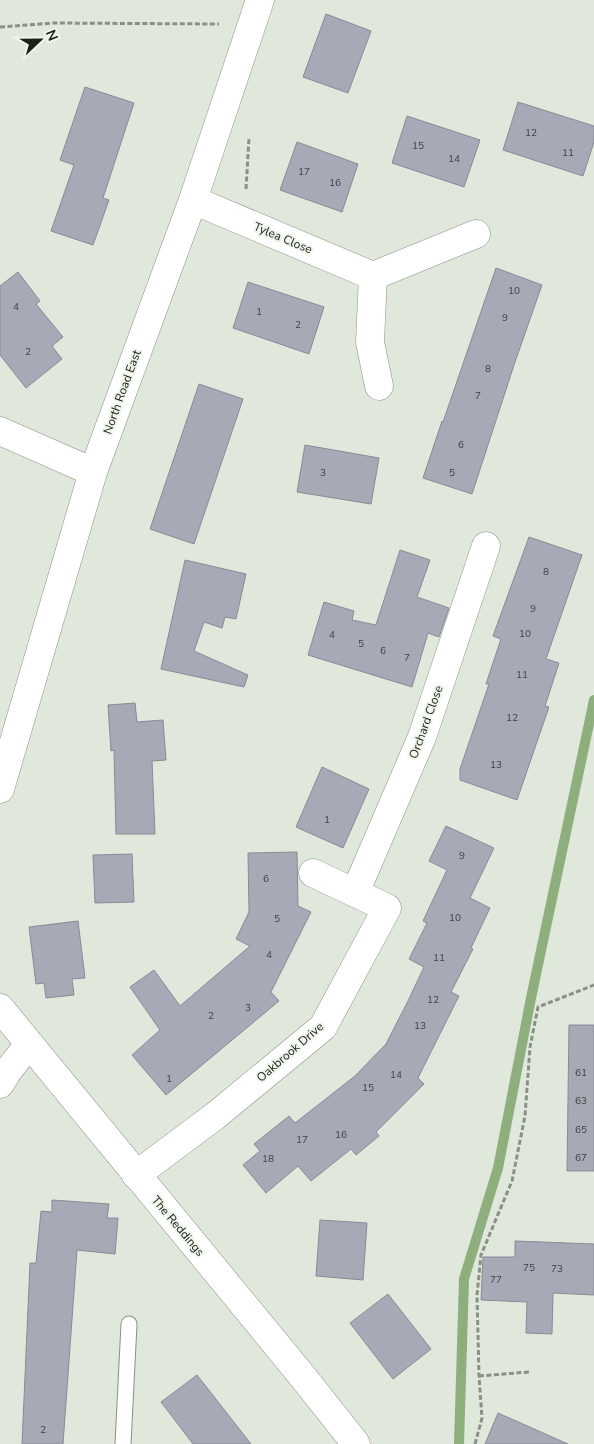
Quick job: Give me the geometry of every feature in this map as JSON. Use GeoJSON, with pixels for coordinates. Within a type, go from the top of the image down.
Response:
{"type":"FeatureCollection","features":[{"type":"Feature","properties":{"kind":"street","name":"North Road East"},"geometry":{"type":"LineString","coordinates":[[0,789],[93,472],[192,200],[256,12]]}},
{"type":"Feature","properties":{"kind":"street","name":"Tylea Close"},"geometry":{"type":"LineString","coordinates":[[192,200],[373,276]]}},
{"type":"Feature","properties":{"kind":"street"},"geometry":{"type":"LineString","coordinates":[[379,386],[370,342],[373,276],[476,234]]}},
{"type":"Feature","properties":{"kind":"street"},"geometry":{"type":"LineString","coordinates":[[0,431],[93,472]]}},
{"type":"Feature","properties":{"kind":"street","name":"Orchard Close"},"geometry":{"type":"LineString","coordinates":[[355,893],[422,737],[486,546]]}},
{"type":"Feature","properties":{"kind":"street","name":"Oakbrook Drive"},"geometry":{"type":"LineString","coordinates":[[136,1175],[215,1116],[323,1027],[386,908],[313,874]]}},
{"type":"Feature","properties":{"kind":"street","name":"The Reddings"},"geometry":{"type":"LineString","coordinates":[[0,1008],[356,1444]]}},
{"type":"Feature","properties":{"kind":"street"},"geometry":{"type":"LineString","coordinates":[[0,1084],[29,1044]]}},
{"type":"Feature","properties":{"kind":"lane"},"geometry":{"type":"LineString","coordinates":[[123,1444],[129,1324]]}},
{"type":"Feature","properties":{"kind":"path"},"geometry":{"type":"LineString","coordinates":[[0,27],[256,12]]}},
{"type":"Feature","properties":{"kind":"path"},"geometry":{"type":"LineString","coordinates":[[476,1444],[482,1418],[477,1295],[481,1255],[512,1181],[525,1116],[530,1047],[538,1008],[594,985]]}},
{"type":"Feature","properties":{"kind":"path"},"geometry":{"type":"LineString","coordinates":[[479,1376],[529,1372]]}},
{"type":"Feature","properties":{"kind":"building"},"geometry":{"type":"Polygon","coordinates":[[[326,14],[371,31],[348,93],[303,77],[326,14]]]}},
{"type":"Feature","properties":{"kind":"building"},"geometry":{"type":"Polygon","coordinates":[[[85,87],[134,103],[103,198],[109,200],[93,245],[51,231],[74,165],[60,160],[85,87]]]}},
{"type":"Feature","properties":{"kind":"building"},"geometry":{"type":"Polygon","coordinates":[[[518,102],[594,126],[594,142],[583,176],[503,150],[518,102]]]}},
{"type":"Feature","properties":{"kind":"building"},"geometry":{"type":"Polygon","coordinates":[[[407,116],[480,140],[464,187],[392,163],[407,116]]]}},
{"type":"Feature","properties":{"kind":"building"},"geometry":{"type":"Polygon","coordinates":[[[297,142],[358,164],[342,212],[280,190],[297,142]]]}},
{"type":"Feature","properties":{"kind":"building"},"geometry":{"type":"Polygon","coordinates":[[[496,268],[542,285],[472,494],[423,478],[496,268]]]}},
{"type":"Feature","properties":{"kind":"building"},"geometry":{"type":"Polygon","coordinates":[[[18,272],[40,301],[36,304],[63,337],[52,346],[62,359],[26,388],[0,355],[0,286],[18,272]]]}},
{"type":"Feature","properties":{"kind":"building"},"geometry":{"type":"Polygon","coordinates":[[[248,282],[324,307],[309,354],[233,328],[248,282]]]}},
{"type":"Feature","properties":{"kind":"building"},"geometry":{"type":"Polygon","coordinates":[[[199,384],[243,399],[194,544],[150,529],[199,384]]]}},
{"type":"Feature","properties":{"kind":"building"},"geometry":{"type":"Polygon","coordinates":[[[305,445],[379,458],[371,504],[297,492],[305,445]]]}},
{"type":"Feature","properties":{"kind":"building"},"geometry":{"type":"Polygon","coordinates":[[[529,537],[582,555],[546,659],[559,663],[545,706],[549,707],[517,800],[460,780],[460,769],[489,684],[486,684],[501,639],[493,636],[529,537]]]}},
{"type":"Feature","properties":{"kind":"building"},"geometry":{"type":"Polygon","coordinates":[[[400,550],[430,560],[417,597],[449,608],[439,637],[428,633],[412,687],[308,655],[324,602],[354,611],[352,620],[376,625],[400,550]]]}},
{"type":"Feature","properties":{"kind":"building"},"geometry":{"type":"Polygon","coordinates":[[[185,560],[246,574],[236,619],[225,617],[222,628],[204,622],[194,651],[248,675],[244,687],[161,669],[185,560]]]}},
{"type":"Feature","properties":{"kind":"building"},"geometry":{"type":"Polygon","coordinates":[[[135,703],[137,722],[163,720],[166,760],[152,761],[155,834],[116,834],[114,750],[111,751],[108,705],[135,703]]]}},
{"type":"Feature","properties":{"kind":"building"},"geometry":{"type":"Polygon","coordinates":[[[322,767],[369,789],[343,848],[296,827],[322,767]]]}},
{"type":"Feature","properties":{"kind":"building"},"geometry":{"type":"Polygon","coordinates":[[[446,826],[494,848],[470,898],[490,908],[471,948],[473,949],[451,992],[459,996],[418,1078],[424,1084],[376,1132],[379,1136],[356,1155],[351,1149],[311,1181],[298,1166],[266,1193],[243,1165],[260,1151],[254,1144],[289,1116],[295,1123],[355,1076],[386,1044],[407,1003],[424,967],[409,959],[427,923],[423,921],[447,870],[429,861],[446,826]]]}},
{"type":"Feature","properties":{"kind":"building"},"geometry":{"type":"Polygon","coordinates":[[[297,852],[298,906],[311,912],[271,992],[279,1001],[166,1095],[132,1055],[160,1030],[130,987],[154,970],[180,1006],[250,946],[236,939],[249,912],[248,853],[297,852]]]}},
{"type":"Feature","properties":{"kind":"building"},"geometry":{"type":"Polygon","coordinates":[[[132,854],[134,902],[95,903],[93,855],[132,854]]]}},
{"type":"Feature","properties":{"kind":"building"},"geometry":{"type":"Polygon","coordinates":[[[78,921],[85,978],[72,979],[74,995],[46,998],[44,983],[36,984],[29,927],[78,921]]]}},
{"type":"Feature","properties":{"kind":"building"},"geometry":{"type":"Polygon","coordinates":[[[569,1025],[594,1025],[594,1171],[567,1171],[569,1025]]]}},
{"type":"Feature","properties":{"kind":"building"},"geometry":{"type":"Polygon","coordinates":[[[52,1200],[109,1204],[107,1218],[118,1218],[115,1254],[77,1250],[63,1444],[22,1444],[30,1263],[36,1263],[41,1211],[52,1212],[52,1200]]]}},
{"type":"Feature","properties":{"kind":"building"},"geometry":{"type":"Polygon","coordinates":[[[320,1220],[367,1223],[363,1280],[316,1276],[320,1220]]]}},
{"type":"Feature","properties":{"kind":"building"},"geometry":{"type":"Polygon","coordinates":[[[515,1241],[594,1244],[594,1295],[553,1293],[552,1334],[526,1333],[527,1302],[481,1300],[483,1257],[515,1257],[515,1241]]]}},
{"type":"Feature","properties":{"kind":"building"},"geometry":{"type":"Polygon","coordinates":[[[388,1294],[431,1349],[393,1379],[350,1323],[388,1294]]]}},
{"type":"Feature","properties":{"kind":"building"},"geometry":{"type":"Polygon","coordinates":[[[197,1375],[251,1444],[193,1444],[161,1402],[197,1375]]]}},
{"type":"Feature","properties":{"kind":"building"},"geometry":{"type":"Polygon","coordinates":[[[498,1413],[568,1444],[485,1444],[498,1413]]]}},
{"type":"Feature","properties":{"kind":"waterway"},"geometry":{"type":"LineString","coordinates":[[459,1444],[464,1279],[498,1168],[531,998],[594,700]]}}]}
